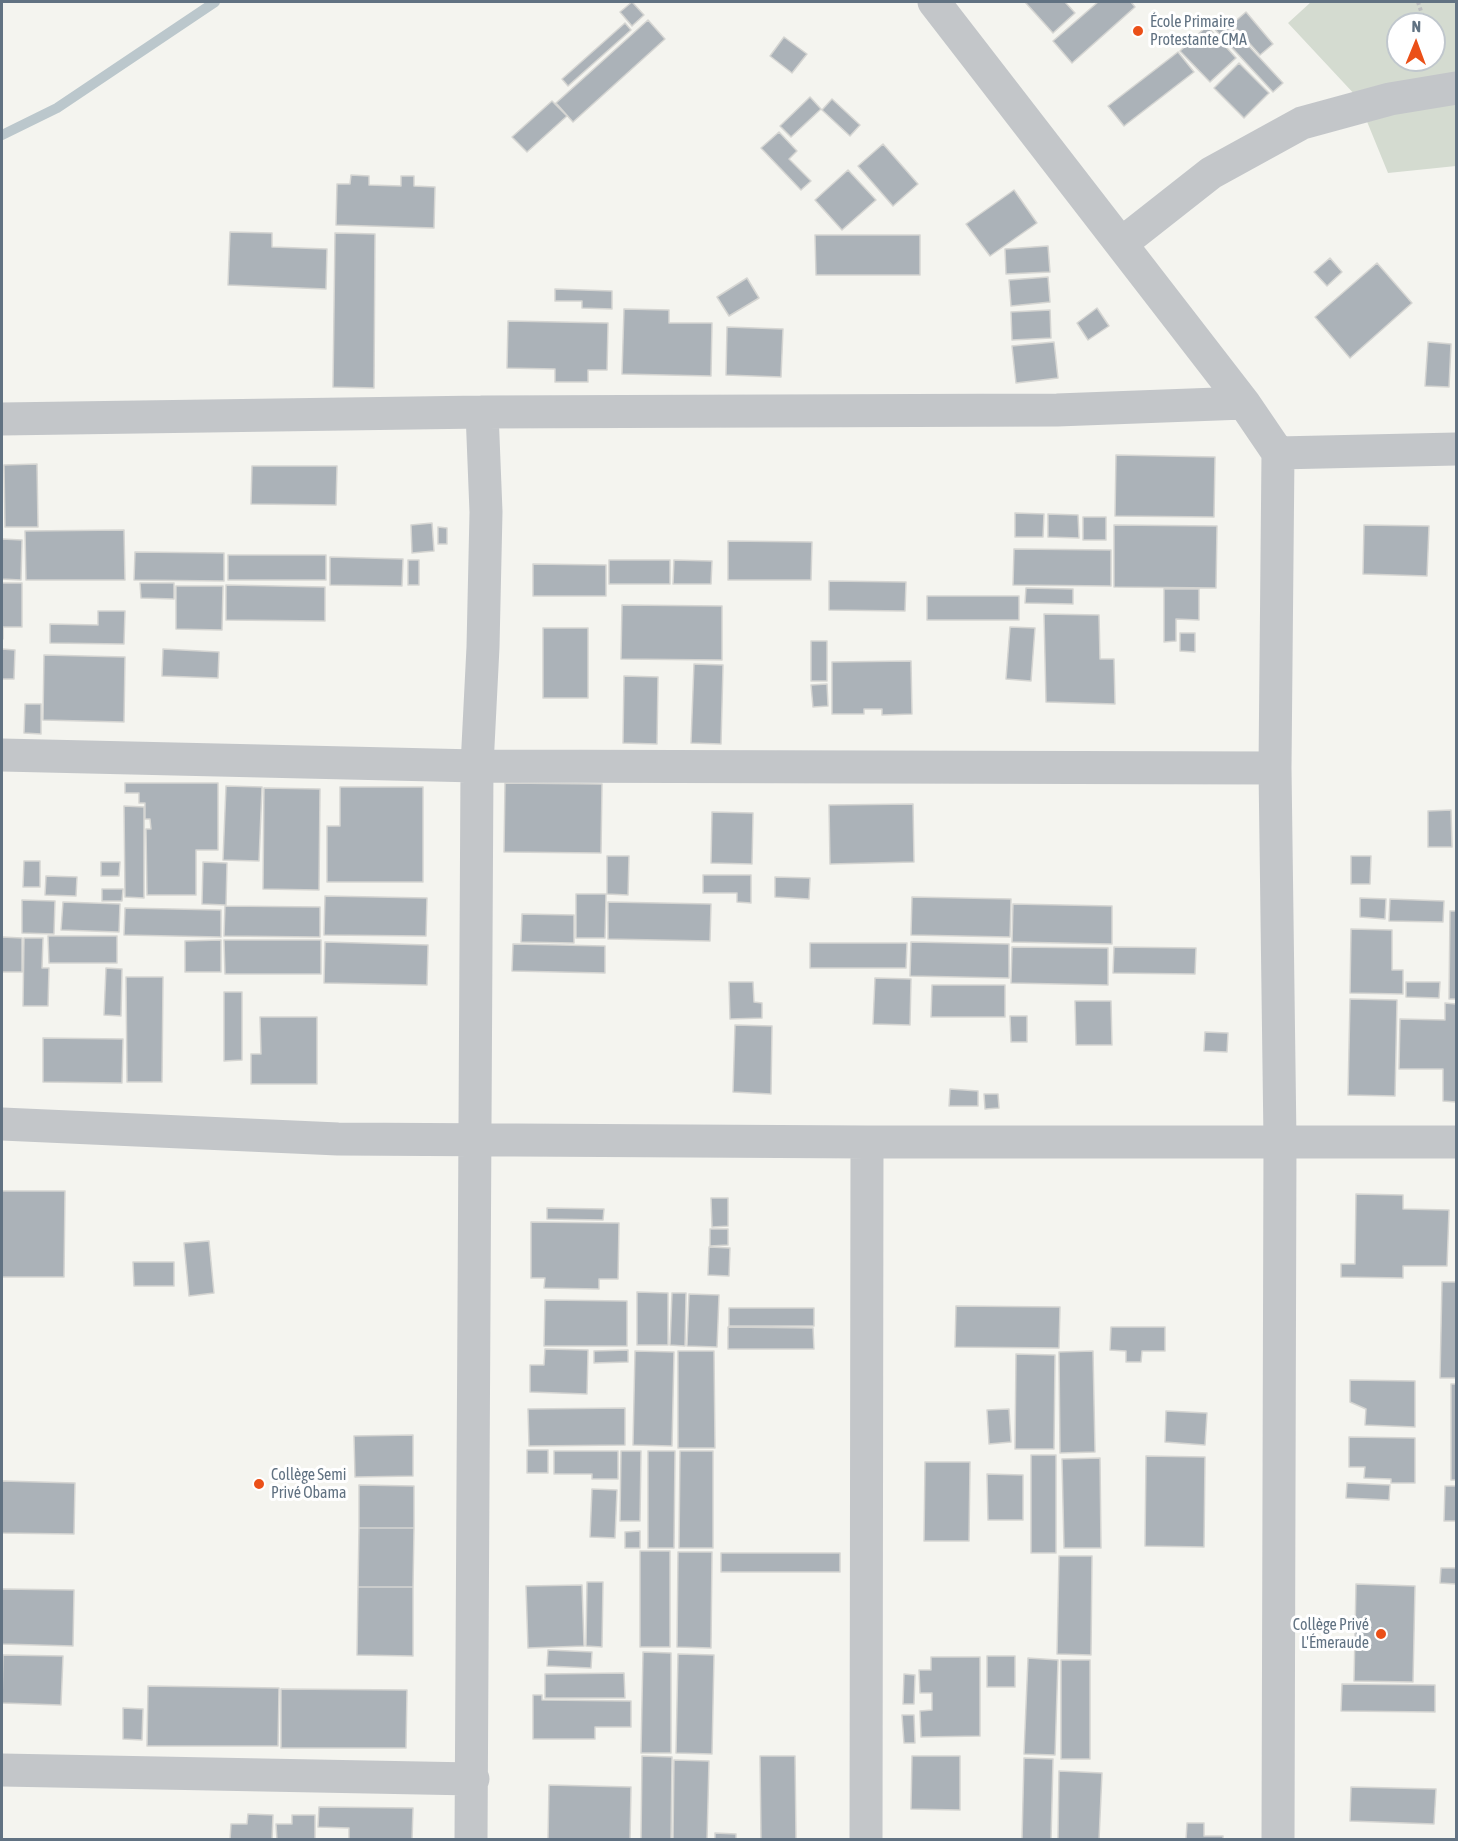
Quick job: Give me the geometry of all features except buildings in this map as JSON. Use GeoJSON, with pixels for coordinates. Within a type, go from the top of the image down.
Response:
{"type":"FeatureCollection","features":[{"type":"Feature","properties":{"kind":"street"},"geometry":{"type":"LineString","coordinates":[[934,2],[1122,243],[1244,404],[1278,453],[1275,768],[1280,1141],[1278,1839]]}},
{"type":"Feature","properties":{"kind":"street"},"geometry":{"type":"LineString","coordinates":[[1122,243],[1211,173],[1302,123],[1390,99],[1456,88]]}},
{"type":"Feature","properties":{"kind":"street"},"geometry":{"type":"LineString","coordinates":[[2,419],[482,412],[1045,410],[1244,404]]}},
{"type":"Feature","properties":{"kind":"street"},"geometry":{"type":"LineString","coordinates":[[471,1839],[477,766],[486,524],[482,412]]}},
{"type":"Feature","properties":{"kind":"street"},"geometry":{"type":"LineString","coordinates":[[1278,453],[1456,448]]}},
{"type":"Feature","properties":{"kind":"street"},"geometry":{"type":"LineString","coordinates":[[2,755],[477,766],[1275,768]]}},
{"type":"Feature","properties":{"kind":"street"},"geometry":{"type":"LineString","coordinates":[[2,1124],[338,1139],[1456,1142]]}},
{"type":"Feature","properties":{"kind":"street"},"geometry":{"type":"LineString","coordinates":[[866,1839],[867,1142]]}},
{"type":"Feature","properties":{"kind":"street"},"geometry":{"type":"LineString","coordinates":[[2,1770],[472,1779]]}},
{"type":"Feature","properties":{"kind":"shaded area"},"geometry":{"type":"Polygon","coordinates":[[[1311,2],[1456,2],[1456,166],[1388,173],[1357,97],[1288,23],[1311,2]]]}},
{"type":"Feature","properties":{"kind":"waterway"},"geometry":{"type":"LineString","coordinates":[[2,135],[57,108],[215,2]]}},
{"type":"Feature","properties":{"kind":"place","name":"École Primaire Protestante CMA"},"geometry":{"type":"Point","coordinates":[1138,31]}},
{"type":"Feature","properties":{"kind":"place","name":"Collège Semi Privé Obama"},"geometry":{"type":"Point","coordinates":[259,1484]}},
{"type":"Feature","properties":{"kind":"place","name":"Collège Privé L'Émeraude"},"geometry":{"type":"Point","coordinates":[1381,1634]}}]}
